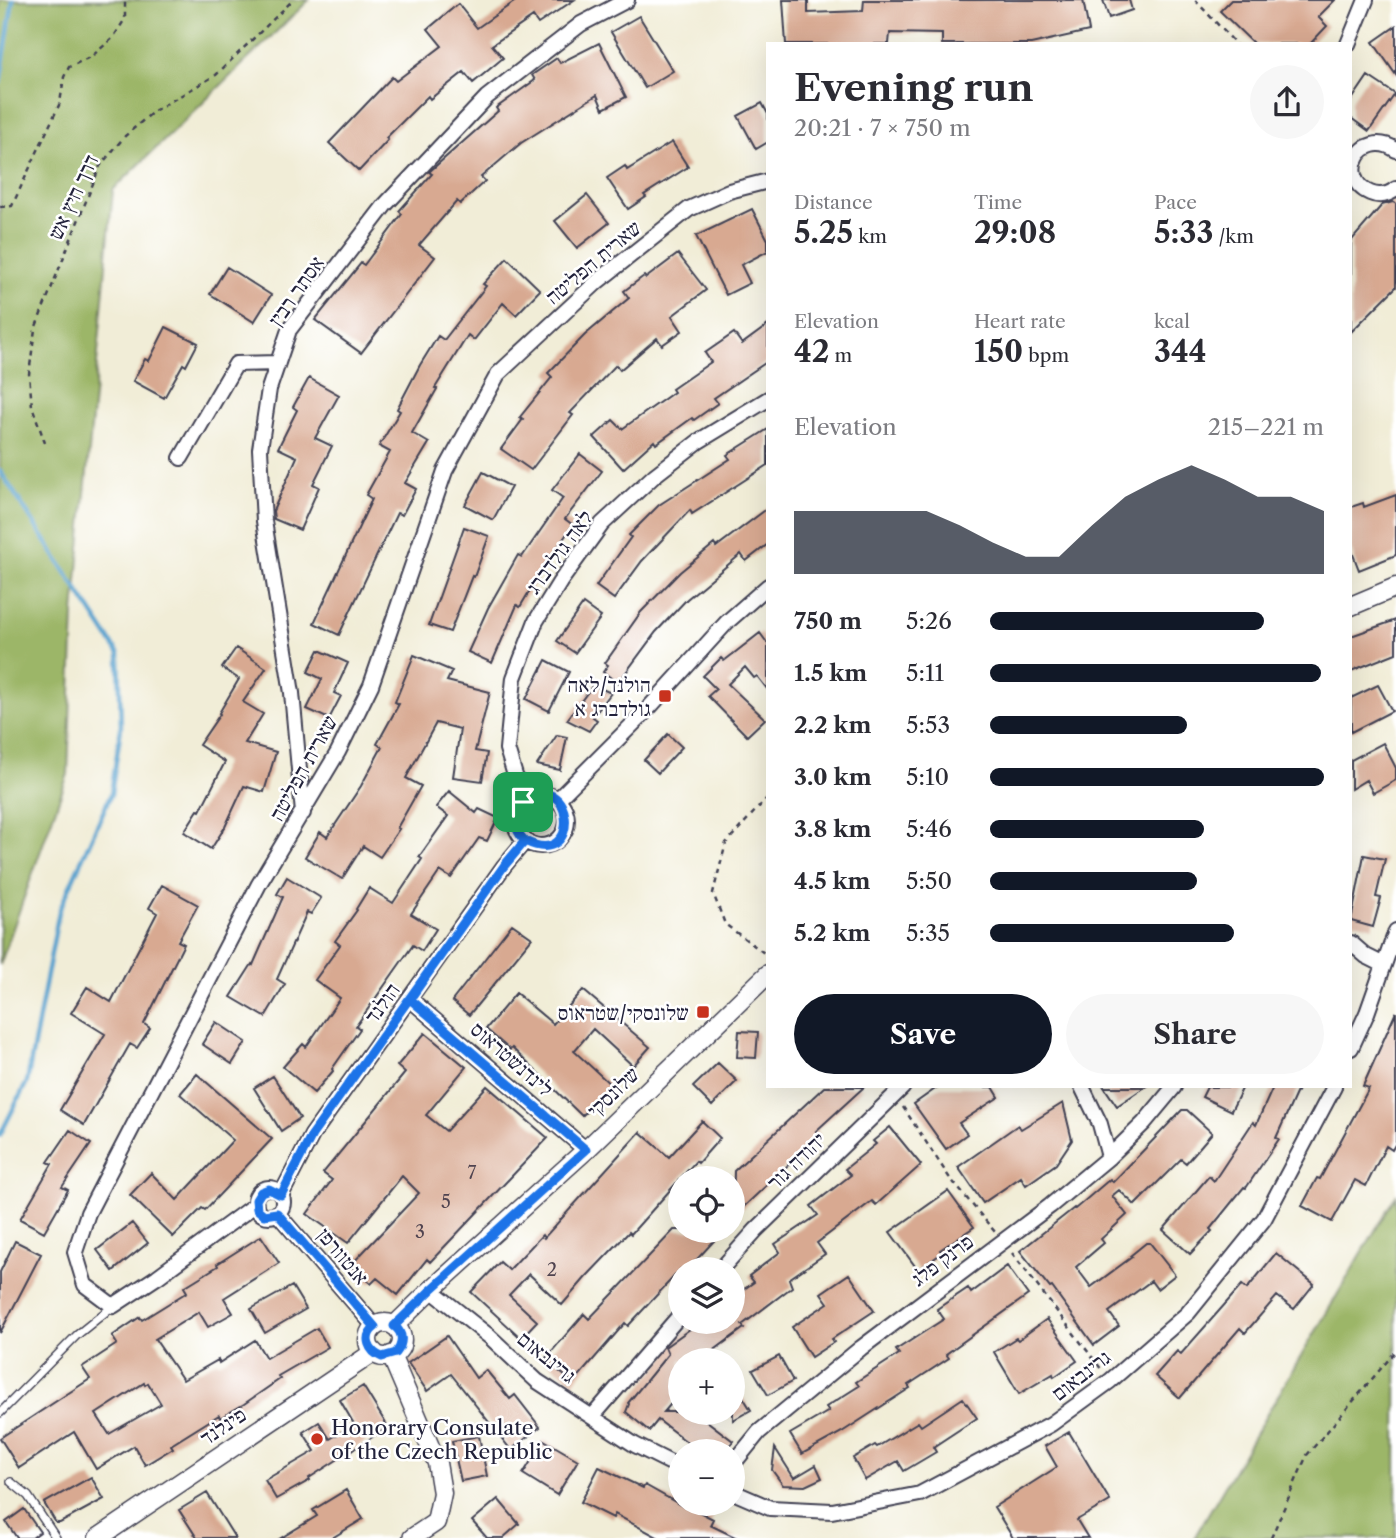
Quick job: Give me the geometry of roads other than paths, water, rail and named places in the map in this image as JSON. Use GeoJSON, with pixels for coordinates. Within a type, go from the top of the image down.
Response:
{"type":"FeatureCollection","features":[{"type":"Feature","properties":{"kind":"street","name":"אסתר רבין"},"geometry":{"type":"LineString","coordinates":[[303,813],[292,693],[263,509],[260,449],[269,389],[289,330],[385,205],[487,97],[581,24],[627,0]]}},
{"type":"Feature","properties":{"kind":"street"},"geometry":{"type":"LineString","coordinates":[[1349,42],[1366,0]]}},
{"type":"Feature","properties":{"kind":"street"},"geometry":{"type":"LineString","coordinates":[[1393,144],[1370,145],[1360,151],[1353,158],[1352,180],[1372,195],[1381,196],[1396,189]]}},
{"type":"Feature","properties":{"kind":"street","name":"שארית הפליטה"},"geometry":{"type":"LineString","coordinates":[[113,1306],[85,1285],[75,1252],[88,1213],[259,884],[338,752],[371,685],[445,471],[498,374],[597,282],[689,209],[729,191],[766,182]]}},
{"type":"Feature","properties":{"kind":"street"},"geometry":{"type":"LineString","coordinates":[[181,458],[236,364],[278,363]]}},
{"type":"Feature","properties":{"kind":"street","name":"לאה גולדברג"},"geometry":{"type":"LineString","coordinates":[[523,802],[507,749],[513,678],[536,621],[559,582],[602,524],[654,475],[699,441],[766,400]]}},
{"type":"Feature","properties":{"kind":"street"},"geometry":{"type":"LineString","coordinates":[[1352,606],[1396,587]]}},
{"type":"Feature","properties":{"kind":"street"},"geometry":{"type":"LineString","coordinates":[[557,800],[646,711],[727,622],[766,588]]}},
{"type":"Feature","properties":{"kind":"street"},"geometry":{"type":"LineString","coordinates":[[544,794],[557,800],[564,807],[567,818],[562,835],[554,843],[543,846],[534,846],[525,841],[515,823],[516,813],[523,802],[535,795],[544,794]]}},
{"type":"Feature","properties":{"kind":"street","name":"הולנד"},"geometry":{"type":"LineString","coordinates":[[281,1195],[312,1135],[504,866],[525,841]]}},
{"type":"Feature","properties":{"kind":"street"},"geometry":{"type":"LineString","coordinates":[[1352,1045],[1396,931]]}},
{"type":"Feature","properties":{"kind":"street"},"geometry":{"type":"LineString","coordinates":[[1352,944],[1366,956],[1384,965]]}},
{"type":"Feature","properties":{"kind":"street","name":"שלונסקי"},"geometry":{"type":"LineString","coordinates":[[394,1326],[586,1150],[766,976]]}},
{"type":"Feature","properties":{"kind":"street","name":"לינדנשטראוס"},"geometry":{"type":"LineString","coordinates":[[410,999],[586,1150]]}},
{"type":"Feature","properties":{"kind":"street","name":"יהודה גור"},"geometry":{"type":"LineString","coordinates":[[732,1257],[902,1088]]}},
{"type":"Feature","properties":{"kind":"street"},"geometry":{"type":"LineString","coordinates":[[1082,1088],[1100,1124],[1109,1157]]}},
{"type":"Feature","properties":{"kind":"street","name":"פרנק פלג"},"geometry":{"type":"LineString","coordinates":[[745,1449],[759,1432],[851,1357],[1050,1206],[1109,1157],[1144,1123],[1173,1088]]}},
{"type":"Feature","properties":{"kind":"street","name":"גרינבאום"},"geometry":{"type":"LineString","coordinates":[[745,1497],[770,1508],[832,1511],[920,1494],[1051,1424],[1110,1381],[1188,1313],[1264,1219],[1333,1088]]}},
{"type":"Feature","properties":{"kind":"street"},"geometry":{"type":"LineString","coordinates":[[113,1306],[256,1204],[258,1195],[265,1189],[274,1189],[281,1195],[283,1203],[277,1213],[264,1215],[256,1204]]}},
{"type":"Feature","properties":{"kind":"street","name":"אנטוורפן"},"geometry":{"type":"LineString","coordinates":[[277,1213],[375,1327]]}},
{"type":"Feature","properties":{"kind":"street","name":"גרינבאום"},"geometry":{"type":"LineString","coordinates":[[431,1290],[490,1337],[537,1381],[635,1445],[668,1462]]}},
{"type":"Feature","properties":{"kind":"street"},"geometry":{"type":"LineString","coordinates":[[382,1353],[396,1353],[401,1344],[401,1334],[394,1326],[384,1323],[370,1331],[368,1342],[382,1353],[437,1463],[442,1493],[436,1522],[411,1538]]}},
{"type":"Feature","properties":{"kind":"street"},"geometry":{"type":"LineString","coordinates":[[592,1417],[668,1329]]}},
{"type":"Feature","properties":{"kind":"street","name":"פינלנד"},"geometry":{"type":"LineString","coordinates":[[98,1538],[382,1353]]}},
{"type":"Feature","properties":{"kind":"lane"},"geometry":{"type":"LineString","coordinates":[[0,1413],[77,1335],[113,1306]]}},
{"type":"Feature","properties":{"kind":"lane"},"geometry":{"type":"LineString","coordinates":[[11,1482],[28,1496],[56,1538]]}},
{"type":"Feature","properties":{"kind":"waterway"},"geometry":{"type":"LineString","coordinates":[[0,83],[13,0]]}},
{"type":"Feature","properties":{"kind":"waterway"},"geometry":{"type":"LineString","coordinates":[[0,471],[119,654],[121,728],[111,794],[59,911],[27,1082],[0,1135]]}},
{"type":"Feature","properties":{"kind":"place","name":"הולנד/לאה גולדברג א"},"geometry":{"type":"Point","coordinates":[665,696]}},
{"type":"Feature","properties":{"kind":"place","name":"שלונסקי/שטראוס"},"geometry":{"type":"Point","coordinates":[703,1012]}},
{"type":"Feature","properties":{"kind":"place","name":"Honorary Consulate of the Czech Republic"},"geometry":{"type":"Point","coordinates":[317,1439]}}]}
